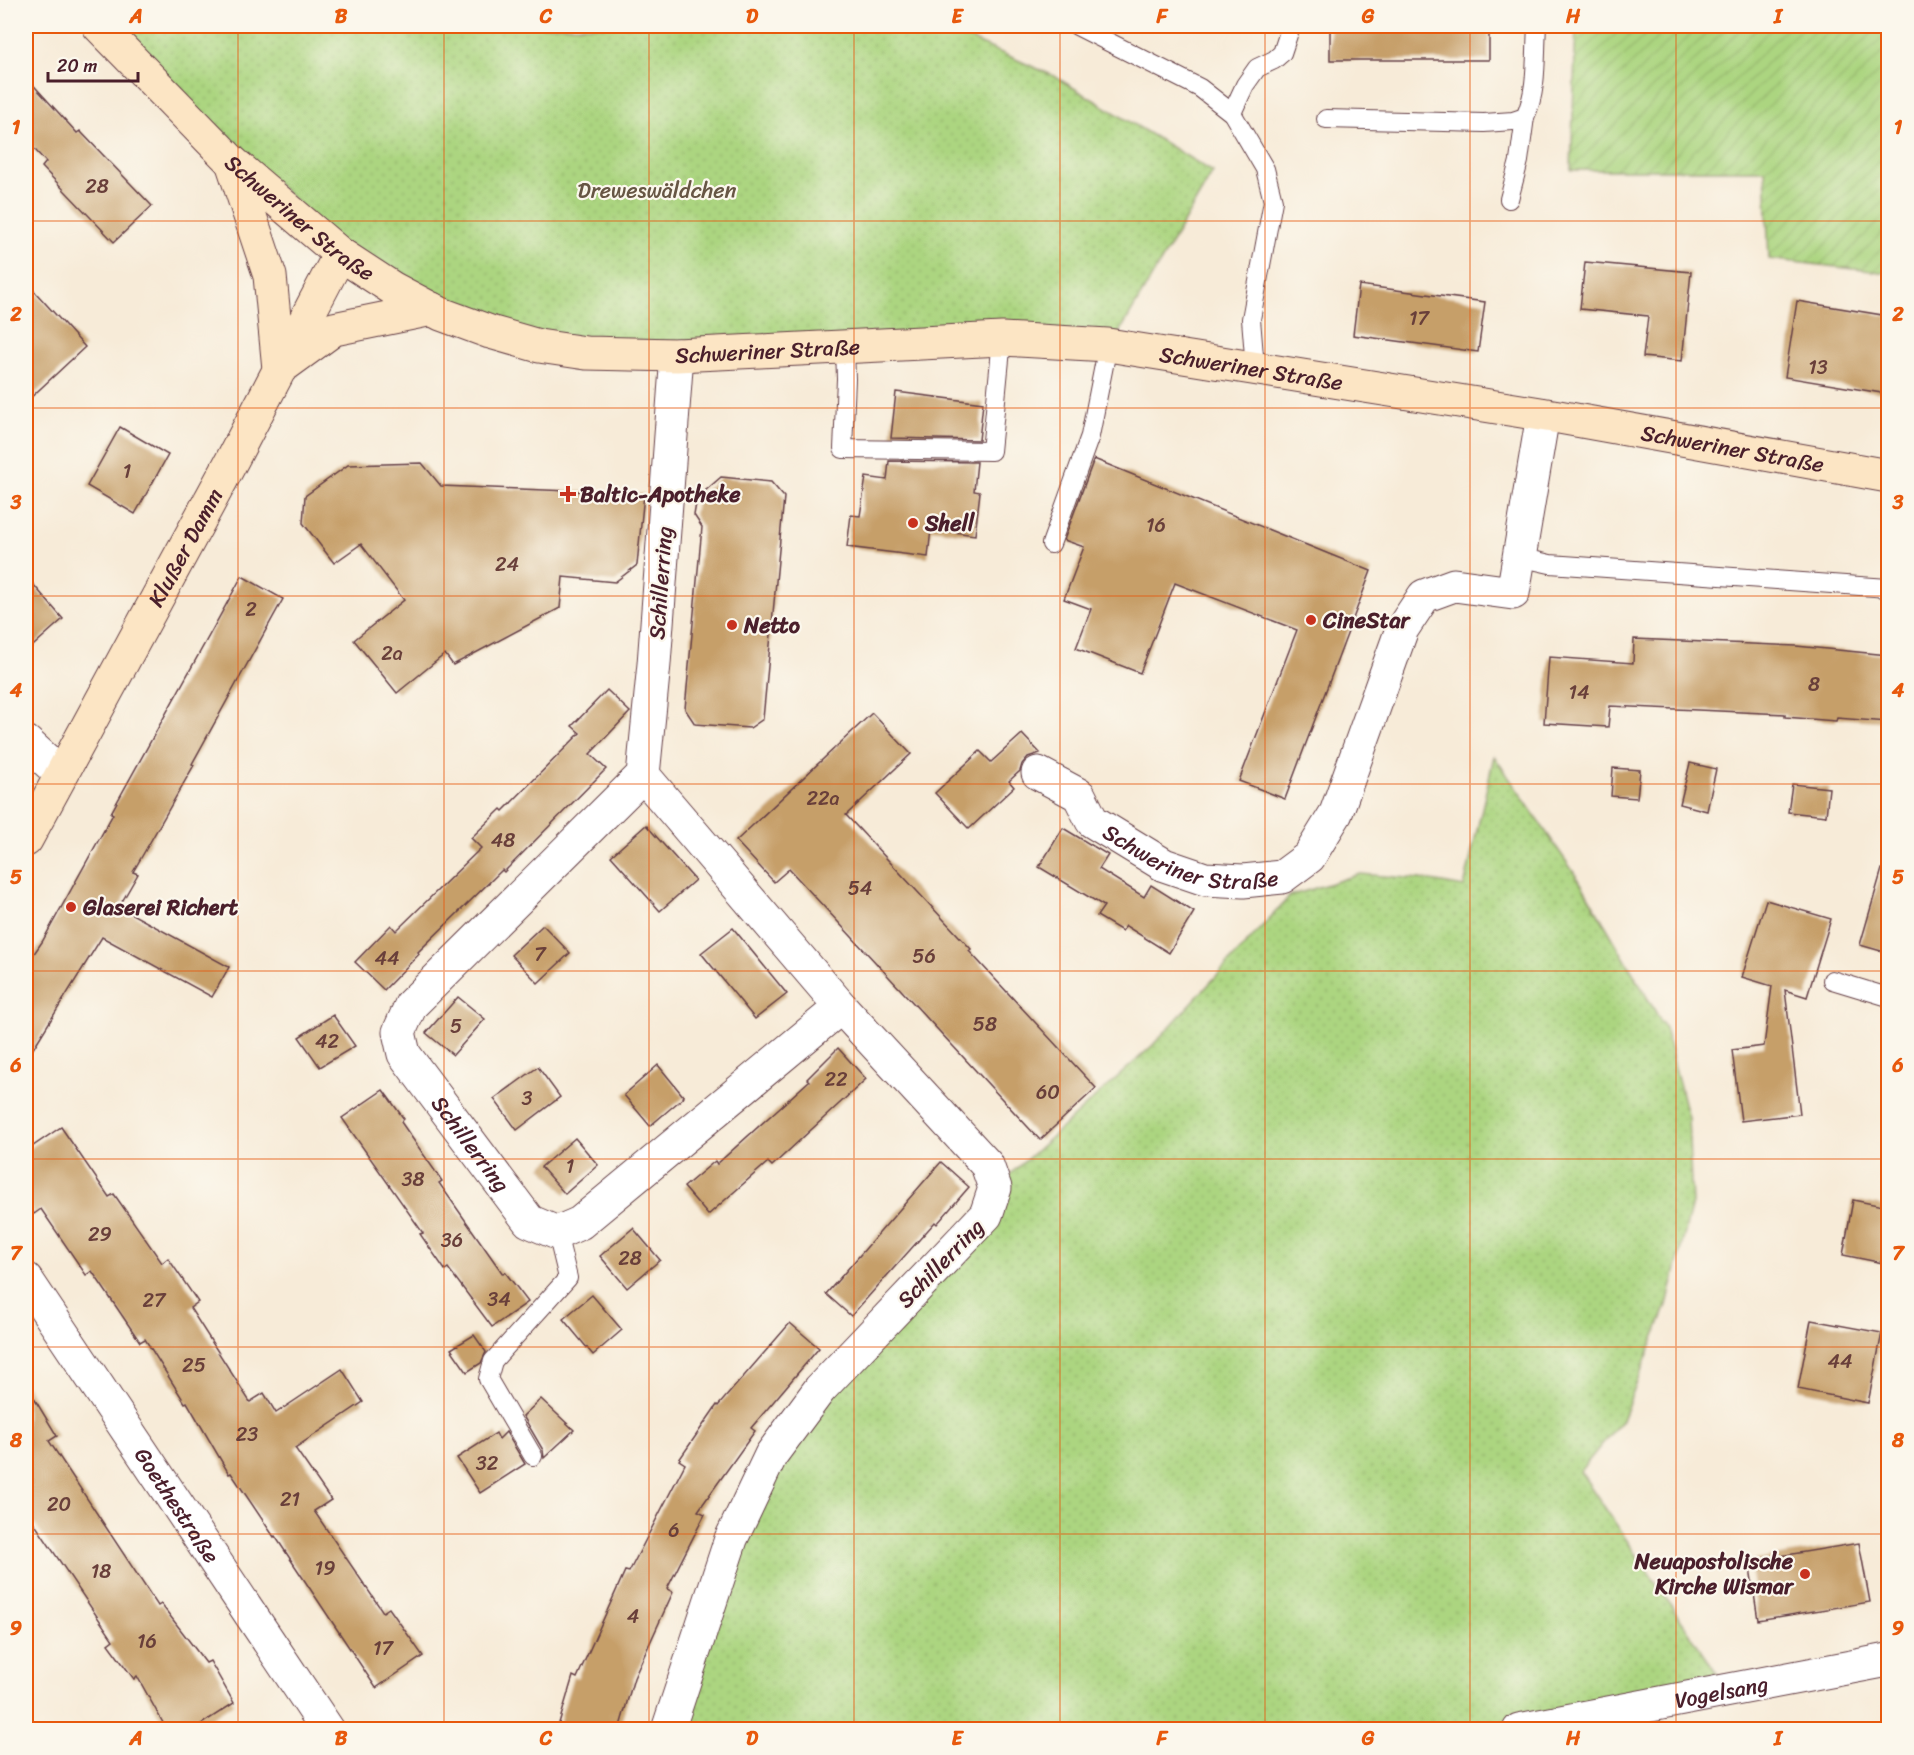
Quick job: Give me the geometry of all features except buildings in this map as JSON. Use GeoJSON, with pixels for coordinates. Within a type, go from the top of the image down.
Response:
{"type":"FeatureCollection","features":[{"type":"Feature","properties":{"kind":"main road","name":"Schweriner Straße"},"geometry":{"type":"LineString","coordinates":[[99,26],[231,160],[340,254],[392,288],[432,309],[490,332],[539,346],[586,353],[677,355],[1002,339],[1108,345],[1543,415],[1888,476]]}},
{"type":"Feature","properties":{"kind":"main road"},"geometry":{"type":"LineString","coordinates":[[231,160],[270,276],[279,369]]}},
{"type":"Feature","properties":{"kind":"main road","name":"Klußer Damm"},"geometry":{"type":"LineString","coordinates":[[26,840],[340,254]]}},
{"type":"Feature","properties":{"kind":"main road"},"geometry":{"type":"LineString","coordinates":[[279,369],[334,329],[432,309]]}},
{"type":"Feature","properties":{"kind":"street","name":"Schillerring"},"geometry":{"type":"LineString","coordinates":[[557,1233],[530,1221],[404,1054],[399,1032],[411,1005],[643,775],[654,664],[677,355]]}},
{"type":"Feature","properties":{"kind":"street","name":"Schweriner Straße"},"geometry":{"type":"LineString","coordinates":[[1038,773],[1079,795],[1092,821],[1164,866],[1205,879],[1243,881],[1282,877],[1309,857],[1336,813],[1402,629],[1424,596],[1454,585],[1513,593],[1543,415]]}},
{"type":"Feature","properties":{"kind":"street"},"geometry":{"type":"LineString","coordinates":[[26,742],[61,774]]}},
{"type":"Feature","properties":{"kind":"street","name":"Schillerring"},"geometry":{"type":"LineString","coordinates":[[643,775],[842,1007],[987,1165],[995,1188],[987,1215],[820,1389],[771,1455],[731,1539],[668,1730]]}},
{"type":"Feature","properties":{"kind":"street"},"geometry":{"type":"LineString","coordinates":[[557,1233],[580,1223],[842,1007]]}},
{"type":"Feature","properties":{"kind":"street","name":"Goethestraße"},"geometry":{"type":"LineString","coordinates":[[26,1279],[328,1730]]}},
{"type":"Feature","properties":{"kind":"street","name":"Vogelsang"},"geometry":{"type":"LineString","coordinates":[[1519,1730],[1888,1660]]}},
{"type":"Feature","properties":{"kind":"lane"},"geometry":{"type":"LineString","coordinates":[[1077,26],[1200,88],[1232,113],[1265,169],[1272,201],[1251,319],[1255,368]]}},
{"type":"Feature","properties":{"kind":"lane"},"geometry":{"type":"LineString","coordinates":[[1232,113],[1245,85],[1257,68],[1282,53],[1291,26]]}},
{"type":"Feature","properties":{"kind":"lane"},"geometry":{"type":"LineString","coordinates":[[1509,199],[1519,161],[1525,117],[1529,109],[1534,82],[1537,26]]}},
{"type":"Feature","properties":{"kind":"lane"},"geometry":{"type":"LineString","coordinates":[[1326,119],[1484,123],[1513,121],[1525,117]]}},
{"type":"Feature","properties":{"kind":"lane"},"geometry":{"type":"LineString","coordinates":[[845,348],[843,449],[992,451],[1002,339]]}},
{"type":"Feature","properties":{"kind":"lane"},"geometry":{"type":"LineString","coordinates":[[1051,544],[1090,436],[1108,345]]}},
{"type":"Feature","properties":{"kind":"lane"},"geometry":{"type":"LineString","coordinates":[[1519,557],[1550,564],[1888,588]]}},
{"type":"Feature","properties":{"kind":"lane"},"geometry":{"type":"LineString","coordinates":[[1832,980],[1888,997]]}},
{"type":"Feature","properties":{"kind":"lane"},"geometry":{"type":"LineString","coordinates":[[534,1456],[488,1379],[493,1361],[568,1278],[557,1233]]}},
{"type":"Feature","properties":{"kind":"green space","name":"Dreweswäldchen"},"geometry":{"type":"Polygon","coordinates":[[[102,26],[940,26],[1054,76],[1213,172],[1111,347],[586,353],[392,288],[102,26]]]}},
{"type":"Feature","properties":{"kind":"green space"},"geometry":{"type":"Polygon","coordinates":[[[1576,26],[1888,26],[1888,273],[1769,259],[1765,170],[1571,170],[1576,26]]]}},
{"type":"Feature","properties":{"kind":"green space"},"geometry":{"type":"Polygon","coordinates":[[[1494,756],[1579,880],[1665,1028],[1688,1118],[1692,1204],[1667,1305],[1622,1420],[1580,1471],[1729,1691],[1519,1730],[668,1730],[771,1455],[995,1188],[1152,1046],[1290,896],[1360,874],[1420,879],[1464,887],[1494,756]]]}},
{"type":"Feature","properties":{"kind":"place","name":"Baltic-Apotheke"},"geometry":{"type":"Point","coordinates":[568,494]}},
{"type":"Feature","properties":{"kind":"place","name":"Shell"},"geometry":{"type":"Point","coordinates":[913,523]}},
{"type":"Feature","properties":{"kind":"place","name":"CineStar"},"geometry":{"type":"Point","coordinates":[1311,620]}},
{"type":"Feature","properties":{"kind":"place","name":"Netto"},"geometry":{"type":"Point","coordinates":[732,625]}},
{"type":"Feature","properties":{"kind":"place","name":"Glaserei Richert"},"geometry":{"type":"Point","coordinates":[71,907]}},
{"type":"Feature","properties":{"kind":"place","name":"Neuapostolische Kirche Wismar"},"geometry":{"type":"Point","coordinates":[1805,1574]}}]}
